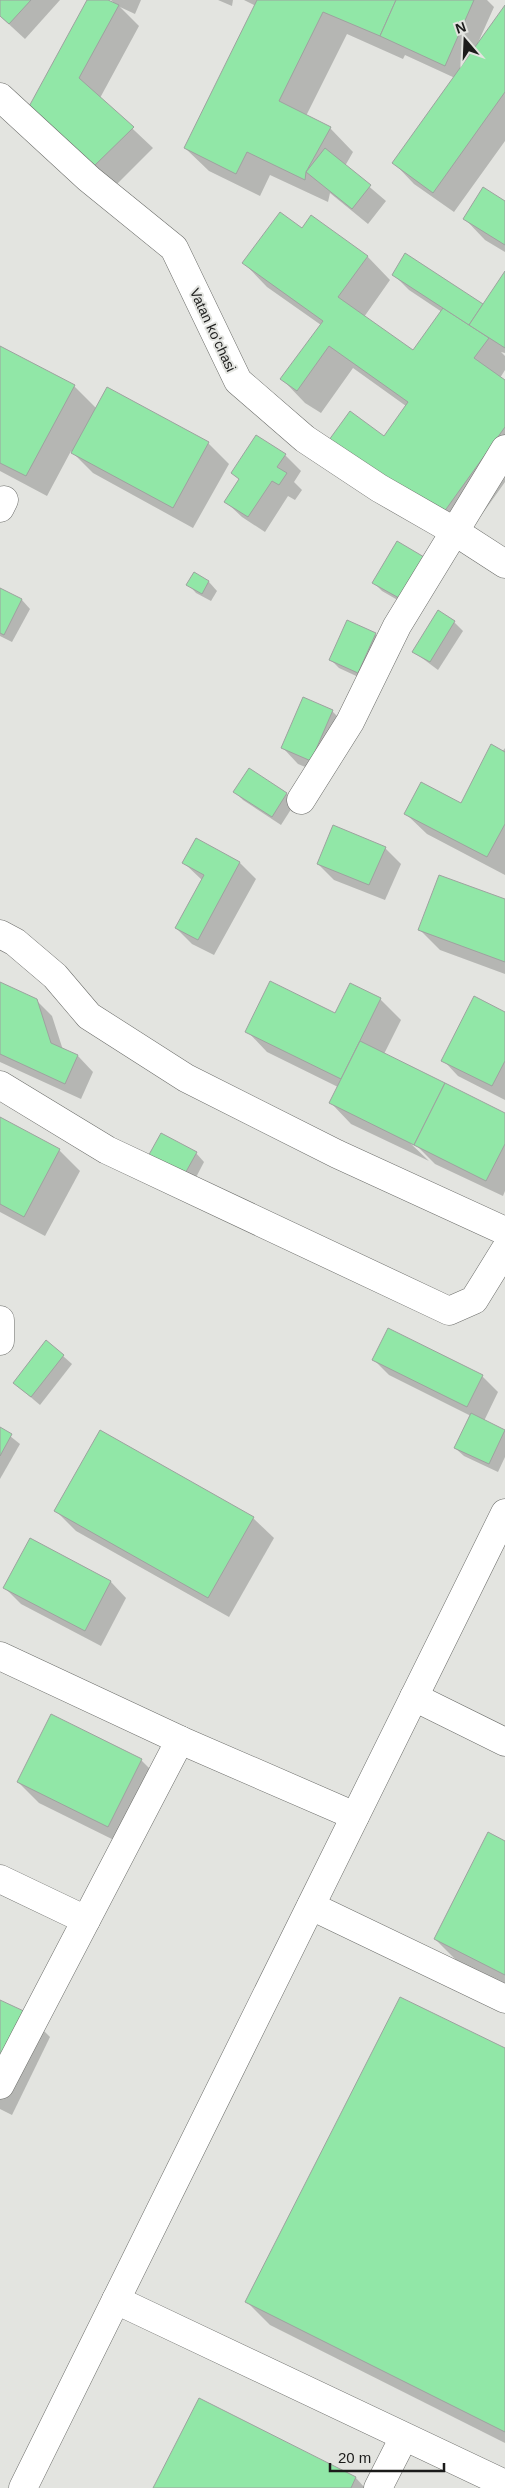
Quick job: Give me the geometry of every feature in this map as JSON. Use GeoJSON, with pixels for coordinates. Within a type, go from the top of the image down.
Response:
{"type":"FeatureCollection","features":[{"type":"Feature","properties":{"kind":"street","name":"Vatan koʻchasi"},"geometry":{"type":"LineString","coordinates":[[0,97],[89,179],[174,248],[238,381],[305,439],[379,488],[454,531],[505,564]]}},
{"type":"Feature","properties":{"kind":"street"},"geometry":{"type":"LineString","coordinates":[[301,800],[350,722],[397,626],[505,449]]}},
{"type":"Feature","properties":{"kind":"street"},"geometry":{"type":"LineString","coordinates":[[0,934],[15,942],[55,976],[89,1016],[186,1078],[337,1154],[505,1232]]}},
{"type":"Feature","properties":{"kind":"street"},"geometry":{"type":"LineString","coordinates":[[0,1085],[107,1150],[449,1311],[474,1300],[505,1250]]}},
{"type":"Feature","properties":{"kind":"street"},"geometry":{"type":"LineString","coordinates":[[0,1320],[0,1341]]}},
{"type":"Feature","properties":{"kind":"street"},"geometry":{"type":"LineString","coordinates":[[23,2488],[505,1513]]}},
{"type":"Feature","properties":{"kind":"street"},"geometry":{"type":"LineString","coordinates":[[0,1656],[180,1740],[355,1816]]}},
{"type":"Feature","properties":{"kind":"street"},"geometry":{"type":"LineString","coordinates":[[414,1697],[505,1742]]}},
{"type":"Feature","properties":{"kind":"street"},"geometry":{"type":"LineString","coordinates":[[0,2085],[180,1740]]}},
{"type":"Feature","properties":{"kind":"street"},"geometry":{"type":"LineString","coordinates":[[0,1879],[86,1920]]}},
{"type":"Feature","properties":{"kind":"street"},"geometry":{"type":"LineString","coordinates":[[311,1906],[505,1999]]}},
{"type":"Feature","properties":{"kind":"street"},"geometry":{"type":"LineString","coordinates":[[116,2300],[505,2484]]}},
{"type":"Feature","properties":{"kind":"street"},"geometry":{"type":"LineString","coordinates":[[378,2488],[404,2437]]}},
{"type":"Feature","properties":{"kind":"building"},"geometry":{"type":"Polygon","coordinates":[[[0,0],[31,0],[9,24],[0,16],[0,0]]]}},
{"type":"Feature","properties":{"kind":"building"},"geometry":{"type":"Polygon","coordinates":[[[87,0],[108,0],[119,5],[79,78],[134,127],[92,168],[26,112],[87,0]]]}},
{"type":"Feature","properties":{"kind":"building"},"geometry":{"type":"Polygon","coordinates":[[[257,0],[396,0],[380,36],[323,12],[279,101],[331,127],[306,172],[305,180],[247,152],[236,174],[184,148],[257,0]]]}},
{"type":"Feature","properties":{"kind":"building"},"geometry":{"type":"Polygon","coordinates":[[[396,0],[474,0],[445,66],[380,36],[396,0]]]}},
{"type":"Feature","properties":{"kind":"building"},"geometry":{"type":"Polygon","coordinates":[[[505,5],[505,92],[433,193],[392,163],[505,5]]]}},
{"type":"Feature","properties":{"kind":"building"},"geometry":{"type":"Polygon","coordinates":[[[325,148],[371,185],[352,209],[306,172],[325,148]]]}},
{"type":"Feature","properties":{"kind":"building"},"geometry":{"type":"Polygon","coordinates":[[[483,187],[505,201],[505,245],[463,219],[483,187]]]}},
{"type":"Feature","properties":{"kind":"building"},"geometry":{"type":"Polygon","coordinates":[[[280,212],[302,228],[311,215],[368,256],[338,297],[413,350],[443,308],[489,338],[474,358],[505,380],[505,427],[439,519],[329,440],[350,411],[384,436],[408,402],[329,346],[297,391],[280,379],[323,321],[242,263],[280,212]]]}},
{"type":"Feature","properties":{"kind":"building"},"geometry":{"type":"Polygon","coordinates":[[[405,253],[483,304],[469,325],[392,275],[405,253]]]}},
{"type":"Feature","properties":{"kind":"building"},"geometry":{"type":"Polygon","coordinates":[[[505,271],[505,348],[469,325],[505,271]]]}},
{"type":"Feature","properties":{"kind":"building"},"geometry":{"type":"Polygon","coordinates":[[[0,346],[75,385],[26,476],[0,463],[0,346]]]}},
{"type":"Feature","properties":{"kind":"building"},"geometry":{"type":"Polygon","coordinates":[[[107,387],[209,442],[173,508],[71,453],[107,387]]]}},
{"type":"Feature","properties":{"kind":"building"},"geometry":{"type":"Polygon","coordinates":[[[256,435],[286,454],[277,467],[287,473],[279,485],[272,481],[248,517],[224,502],[239,479],[231,473],[256,435]]]}},
{"type":"Feature","properties":{"kind":"building"},"geometry":{"type":"Polygon","coordinates":[[[397,541],[424,557],[399,598],[372,583],[397,541]]]}},
{"type":"Feature","properties":{"kind":"building"},"geometry":{"type":"Polygon","coordinates":[[[194,572],[209,581],[202,594],[186,585],[194,572]]]}},
{"type":"Feature","properties":{"kind":"building"},"geometry":{"type":"Polygon","coordinates":[[[0,588],[22,599],[4,635],[0,633],[0,588]]]}},
{"type":"Feature","properties":{"kind":"building"},"geometry":{"type":"Polygon","coordinates":[[[438,610],[455,621],[430,662],[412,652],[438,610]]]}},
{"type":"Feature","properties":{"kind":"building"},"geometry":{"type":"Polygon","coordinates":[[[347,620],[376,633],[358,673],[329,660],[347,620]]]}},
{"type":"Feature","properties":{"kind":"building"},"geometry":{"type":"Polygon","coordinates":[[[303,697],[333,710],[311,761],[281,748],[303,697]]]}},
{"type":"Feature","properties":{"kind":"building"},"geometry":{"type":"Polygon","coordinates":[[[491,744],[505,752],[505,824],[487,857],[404,814],[421,782],[461,803],[491,744]]]}},
{"type":"Feature","properties":{"kind":"building"},"geometry":{"type":"Polygon","coordinates":[[[249,768],[287,793],[272,817],[233,792],[249,768]]]}},
{"type":"Feature","properties":{"kind":"building"},"geometry":{"type":"Polygon","coordinates":[[[333,825],[386,847],[369,885],[317,864],[333,825]]]}},
{"type":"Feature","properties":{"kind":"building"},"geometry":{"type":"Polygon","coordinates":[[[196,838],[240,862],[198,940],[175,928],[204,875],[182,863],[196,838]]]}},
{"type":"Feature","properties":{"kind":"building"},"geometry":{"type":"Polygon","coordinates":[[[439,875],[505,899],[505,962],[418,930],[439,875]]]}},
{"type":"Feature","properties":{"kind":"building"},"geometry":{"type":"Polygon","coordinates":[[[270,981],[335,1013],[350,983],[381,998],[341,1079],[245,1032],[270,981]]]}},
{"type":"Feature","properties":{"kind":"building"},"geometry":{"type":"Polygon","coordinates":[[[0,982],[37,999],[51,1043],[78,1055],[65,1084],[0,1054],[0,982]]]}},
{"type":"Feature","properties":{"kind":"building"},"geometry":{"type":"Polygon","coordinates":[[[474,996],[505,1012],[505,1061],[492,1086],[441,1061],[474,996]]]}},
{"type":"Feature","properties":{"kind":"building"},"geometry":{"type":"Polygon","coordinates":[[[360,1041],[445,1083],[414,1145],[329,1103],[360,1041]]]}},
{"type":"Feature","properties":{"kind":"building"},"geometry":{"type":"Polygon","coordinates":[[[445,1083],[505,1113],[505,1144],[486,1181],[414,1145],[445,1083]]]}},
{"type":"Feature","properties":{"kind":"building"},"geometry":{"type":"Polygon","coordinates":[[[0,1117],[60,1149],[24,1217],[0,1204],[0,1117]]]}},
{"type":"Feature","properties":{"kind":"building"},"geometry":{"type":"Polygon","coordinates":[[[161,1133],[197,1152],[182,1179],[146,1160],[161,1133]]]}},
{"type":"Feature","properties":{"kind":"building"},"geometry":{"type":"Polygon","coordinates":[[[388,1328],[483,1375],[467,1407],[372,1360],[388,1328]]]}},
{"type":"Feature","properties":{"kind":"building"},"geometry":{"type":"Polygon","coordinates":[[[46,1340],[64,1355],[31,1397],[13,1383],[46,1340]]]}},
{"type":"Feature","properties":{"kind":"building"},"geometry":{"type":"Polygon","coordinates":[[[471,1413],[505,1430],[489,1464],[454,1448],[471,1413]]]}},
{"type":"Feature","properties":{"kind":"building"},"geometry":{"type":"Polygon","coordinates":[[[0,1427],[12,1434],[0,1456],[0,1427]]]}},
{"type":"Feature","properties":{"kind":"building"},"geometry":{"type":"Polygon","coordinates":[[[100,1430],[254,1517],[208,1598],[54,1511],[100,1430]]]}},
{"type":"Feature","properties":{"kind":"building"},"geometry":{"type":"Polygon","coordinates":[[[30,1538],[111,1581],[85,1631],[3,1588],[30,1538]]]}},
{"type":"Feature","properties":{"kind":"building"},"geometry":{"type":"Polygon","coordinates":[[[51,1714],[142,1759],[108,1827],[17,1782],[51,1714]]]}},
{"type":"Feature","properties":{"kind":"building"},"geometry":{"type":"Polygon","coordinates":[[[488,1832],[505,1841],[505,1975],[434,1939],[488,1832]]]}},
{"type":"Feature","properties":{"kind":"building"},"geometry":{"type":"Polygon","coordinates":[[[400,1997],[505,2048],[505,2432],[245,2302],[400,1997]]]}},
{"type":"Feature","properties":{"kind":"building"},"geometry":{"type":"Polygon","coordinates":[[[0,2000],[28,2013],[0,2070],[0,2000]]]}},
{"type":"Feature","properties":{"kind":"building"},"geometry":{"type":"Polygon","coordinates":[[[199,2398],[356,2477],[351,2488],[153,2488],[199,2398]]]}}]}
